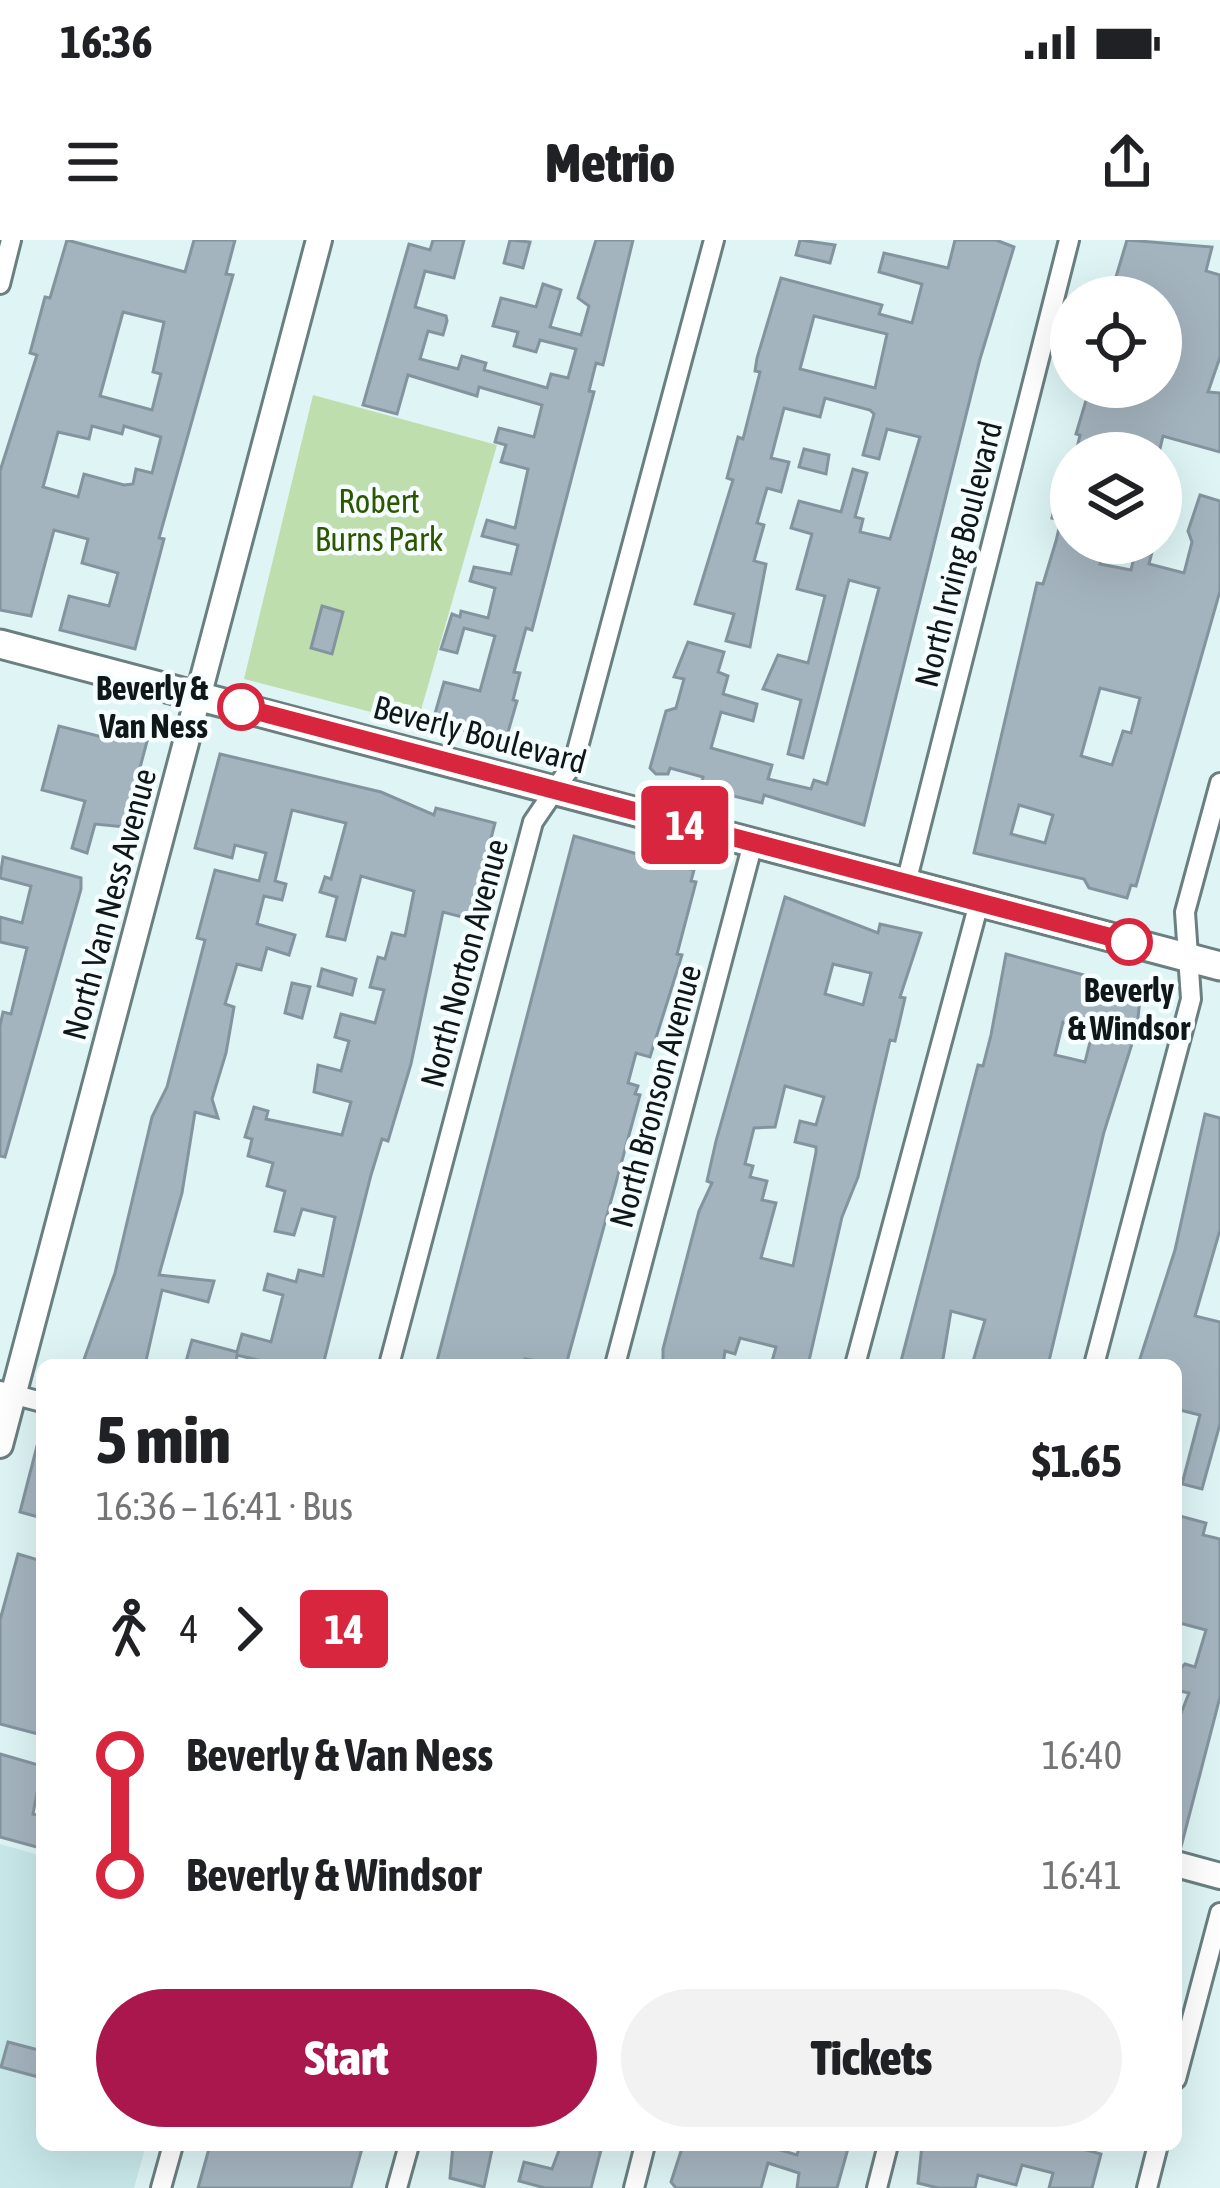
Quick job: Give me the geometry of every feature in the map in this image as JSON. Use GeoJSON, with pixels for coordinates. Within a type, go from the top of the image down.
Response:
{"type":"FeatureCollection","features":[{"type":"Feature","properties":{"kind":"main road","name":"Beverly Boulevard"},"geometry":{"type":"LineString","coordinates":[[0,644],[1220,966]]}},
{"type":"Feature","properties":{"kind":"street"},"geometry":{"type":"LineString","coordinates":[[0,284],[11,240]]}},
{"type":"Feature","properties":{"kind":"street","name":"North Van Ness Avenue"},"geometry":{"type":"LineString","coordinates":[[0,1445],[7,1393],[319,240]]}},
{"type":"Feature","properties":{"kind":"street","name":"North Norton Avenue"},"geometry":{"type":"LineString","coordinates":[[391,1359],[532,822],[574,762],[714,240]]}},
{"type":"Feature","properties":{"kind":"street","name":"North Irving Boulevard"},"geometry":{"type":"LineString","coordinates":[[906,884],[1069,240]]}},
{"type":"Feature","properties":{"kind":"street"},"geometry":{"type":"LineString","coordinates":[[1096,1359],[1191,999],[1186,912],[1220,783]]}},
{"type":"Feature","properties":{"kind":"street","name":"North Bronson Avenue"},"geometry":{"type":"LineString","coordinates":[[617,1359],[753,843]]}},
{"type":"Feature","properties":{"kind":"street"},"geometry":{"type":"LineString","coordinates":[[857,1359],[979,903]]}},
{"type":"Feature","properties":{"kind":"street"},"geometry":{"type":"LineString","coordinates":[[1182,1866],[1220,1876]]}},
{"type":"Feature","properties":{"kind":"street"},"geometry":{"type":"LineString","coordinates":[[1182,2056],[1220,1913]]}},
{"type":"Feature","properties":{"kind":"street"},"geometry":{"type":"LineString","coordinates":[[161,2188],[171,2151]]}},
{"type":"Feature","properties":{"kind":"street"},"geometry":{"type":"LineString","coordinates":[[398,2188],[407,2151]]}},
{"type":"Feature","properties":{"kind":"street"},"geometry":{"type":"LineString","coordinates":[[634,2188],[643,2151]]}},
{"type":"Feature","properties":{"kind":"street"},"geometry":{"type":"LineString","coordinates":[[877,2188],[886,2151]]}},
{"type":"Feature","properties":{"kind":"street"},"geometry":{"type":"LineString","coordinates":[[1147,2188],[1156,2151]]}},
{"type":"Feature","properties":{"kind":"shaded area"},"geometry":{"type":"Polygon","coordinates":[[[0,1844],[36,1854],[36,2151],[144,2151],[134,2188],[0,2188],[0,1844]]]}},
{"type":"Feature","properties":{"kind":"green space","name":"Robert Burns Park"},"geometry":{"type":"Polygon","coordinates":[[[313,395],[497,445],[417,724],[244,679],[313,395]]]}},
{"type":"Feature","properties":{"kind":"building"},"geometry":{"type":"Polygon","coordinates":[[[67,240],[185,272],[194,240],[235,240],[226,274],[233,275],[159,538],[164,539],[135,649],[60,630],[69,596],[109,606],[118,573],[82,563],[88,539],[54,530],[31,616],[0,610],[0,471],[37,355],[30,353],[45,297],[50,298],[67,240]],[[123,312],[100,396],[152,410],[161,374],[153,372],[164,322],[123,312]],[[92,426],[89,439],[58,432],[43,487],[78,497],[84,474],[124,485],[133,484],[136,469],[152,473],[161,437],[124,426],[122,434],[92,426]]]}},
{"type":"Feature","properties":{"kind":"building"},"geometry":{"type":"Polygon","coordinates":[[[433,240],[464,240],[454,278],[425,271],[415,307],[446,316],[447,321],[443,335],[428,331],[420,359],[458,369],[462,356],[486,363],[484,370],[547,388],[551,374],[568,378],[576,349],[540,340],[536,352],[514,346],[518,332],[493,326],[501,298],[536,307],[543,284],[561,290],[550,327],[581,335],[589,306],[578,298],[596,240],[633,240],[603,365],[596,363],[589,391],[594,392],[532,630],[526,628],[514,672],[520,673],[513,700],[517,701],[506,739],[432,724],[444,682],[480,691],[495,636],[464,628],[457,653],[441,649],[452,614],[460,617],[461,611],[488,618],[495,588],[470,581],[474,567],[511,574],[518,545],[482,536],[487,520],[515,528],[528,469],[501,462],[506,445],[495,442],[499,428],[534,437],[542,405],[479,387],[477,396],[408,375],[397,414],[363,405],[409,244],[430,250],[433,240]]]}},
{"type":"Feature","properties":{"kind":"building"},"geometry":{"type":"Polygon","coordinates":[[[510,240],[530,242],[523,268],[504,263],[510,240]]]}},
{"type":"Feature","properties":{"kind":"building"},"geometry":{"type":"Polygon","coordinates":[[[800,240],[835,245],[830,263],[796,255],[800,240]]]}},
{"type":"Feature","properties":{"kind":"building"},"geometry":{"type":"Polygon","coordinates":[[[955,240],[996,240],[1014,247],[980,359],[864,825],[764,795],[762,803],[700,788],[703,777],[670,768],[668,774],[656,774],[650,768],[666,711],[676,708],[684,679],[674,677],[688,642],[724,652],[718,672],[728,676],[723,694],[757,704],[753,721],[721,712],[711,748],[772,765],[768,779],[811,789],[814,780],[827,784],[879,588],[849,580],[803,758],[788,754],[801,700],[763,689],[778,655],[808,663],[825,596],[797,589],[812,534],[791,528],[799,501],[841,512],[853,469],[867,473],[855,517],[863,519],[860,532],[890,539],[920,437],[887,429],[879,459],[863,455],[874,414],[870,410],[825,398],[820,417],[784,408],[771,458],[789,462],[781,492],[767,488],[757,523],[764,525],[754,561],[766,564],[750,647],[726,641],[734,614],[695,604],[733,480],[727,478],[738,437],[743,439],[760,372],[755,371],[757,358],[781,278],[882,305],[879,314],[912,323],[922,284],[879,272],[884,253],[948,268],[955,240]],[[814,316],[800,369],[875,388],[887,334],[814,316]]]}},
{"type":"Feature","properties":{"kind":"building"},"geometry":{"type":"Polygon","coordinates":[[[1127,240],[1212,247],[1206,271],[1220,275],[1220,357],[1208,392],[1220,393],[1220,452],[1182,441],[1182,432],[1077,432],[1084,408],[1182,408],[1182,276],[1116,276],[1127,240]]]}},
{"type":"Feature","properties":{"kind":"building"},"geometry":{"type":"Polygon","coordinates":[[[804,449],[829,455],[826,474],[799,467],[804,449]]]}},
{"type":"Feature","properties":{"kind":"building"},"geometry":{"type":"Polygon","coordinates":[[[1200,495],[1220,501],[1220,591],[1136,886],[1131,885],[1127,898],[1089,888],[1084,879],[974,853],[1037,583],[1043,584],[1050,559],[1050,564],[1100,564],[1131,570],[1132,564],[1149,564],[1184,573],[1192,542],[1188,531],[1200,495]],[[1100,688],[1081,756],[1112,765],[1123,731],[1131,733],[1140,698],[1100,688]],[[1019,805],[1011,834],[1045,843],[1053,815],[1019,805]]]}},
{"type":"Feature","properties":{"kind":"building"},"geometry":{"type":"Polygon","coordinates":[[[322,606],[343,612],[332,654],[311,648],[322,606]]]}},
{"type":"Feature","properties":{"kind":"building"},"geometry":{"type":"Polygon","coordinates":[[[106,722],[149,734],[124,827],[95,824],[87,853],[72,848],[85,801],[42,790],[59,726],[102,737],[106,722]]]}},
{"type":"Feature","properties":{"kind":"building"},"geometry":{"type":"Polygon","coordinates":[[[220,754],[381,792],[434,815],[436,808],[495,823],[470,919],[443,912],[411,1064],[388,1141],[382,1139],[371,1175],[325,1359],[237,1355],[237,1359],[187,1359],[192,1340],[237,1352],[242,1334],[271,1342],[283,1295],[264,1290],[268,1274],[296,1282],[299,1270],[323,1276],[335,1217],[302,1209],[294,1235],[275,1231],[285,1191],[267,1186],[273,1163],[248,1156],[252,1139],[245,1137],[254,1107],[268,1111],[266,1119],[342,1135],[351,1102],[314,1092],[318,1065],[341,1071],[349,1041],[335,1037],[341,1014],[375,1023],[384,990],[370,987],[378,957],[385,959],[392,933],[405,936],[414,891],[361,876],[345,940],[327,936],[337,897],[320,892],[325,877],[331,879],[346,823],[292,810],[275,881],[286,884],[282,900],[264,896],[257,924],[295,935],[289,955],[267,948],[261,970],[237,964],[225,1004],[234,1007],[226,1053],[212,1099],[218,1118],[195,1112],[182,1193],[159,1275],[214,1281],[208,1302],[162,1290],[146,1359],[84,1359],[115,1273],[152,1117],[167,1087],[205,940],[197,938],[215,870],[259,881],[266,853],[235,845],[232,858],[195,848],[220,754]]]}},
{"type":"Feature","properties":{"kind":"building"},"geometry":{"type":"Polygon","coordinates":[[[574,836],[694,870],[691,881],[696,882],[677,954],[682,955],[650,1057],[636,1053],[628,1083],[638,1086],[635,1094],[640,1095],[568,1359],[438,1359],[574,836]]]}},
{"type":"Feature","properties":{"kind":"building"},"geometry":{"type":"Polygon","coordinates":[[[3,857],[81,878],[5,1157],[0,1156],[0,1026],[3,1012],[11,1014],[27,948],[0,942],[0,917],[22,923],[31,886],[0,878],[3,857]]]}},
{"type":"Feature","properties":{"kind":"building"},"geometry":{"type":"Polygon","coordinates":[[[785,897],[878,933],[880,924],[921,933],[900,997],[905,998],[895,1041],[890,1040],[858,1177],[842,1217],[809,1359],[773,1359],[776,1347],[740,1338],[735,1354],[725,1351],[724,1359],[663,1359],[699,1211],[712,1183],[707,1181],[785,897]],[[833,964],[825,994],[863,1005],[871,973],[833,964]],[[785,1086],[775,1127],[754,1128],[745,1164],[753,1166],[750,1177],[767,1181],[762,1200],[776,1203],[761,1258],[793,1266],[816,1152],[816,1147],[795,1142],[800,1121],[816,1125],[824,1097],[785,1086]]]}},
{"type":"Feature","properties":{"kind":"building"},"geometry":{"type":"Polygon","coordinates":[[[1006,954],[1088,976],[1087,982],[1140,998],[1137,1028],[1104,1132],[1049,1359],[974,1359],[985,1320],[951,1311],[943,1359],[902,1359],[978,1065],[983,1066],[1006,954]],[[1063,1022],[1055,1055],[1085,1062],[1093,1030],[1063,1022]]]}},
{"type":"Feature","properties":{"kind":"building"},"geometry":{"type":"Polygon","coordinates":[[[322,969],[356,979],[352,995],[318,986],[322,969]]]}},
{"type":"Feature","properties":{"kind":"building"},"geometry":{"type":"Polygon","coordinates":[[[292,983],[310,987],[302,1018],[285,1013],[292,983]]]}},
{"type":"Feature","properties":{"kind":"building"},"geometry":{"type":"Polygon","coordinates":[[[1205,1114],[1220,1118],[1220,1230],[1195,1316],[1220,1322],[1220,1424],[1202,1489],[1182,1484],[1200,1415],[1182,1410],[1182,1359],[1140,1359],[1175,1250],[1205,1114]]]}},
{"type":"Feature","properties":{"kind":"building"},"geometry":{"type":"Polygon","coordinates":[[[36,1450],[36,1516],[20,1512],[36,1450]]]}},
{"type":"Feature","properties":{"kind":"building"},"geometry":{"type":"Polygon","coordinates":[[[1182,1517],[1206,1523],[1203,1535],[1220,1539],[1220,1697],[1182,1843],[1182,1711],[1189,1693],[1182,1691],[1182,1667],[1195,1667],[1206,1630],[1182,1624],[1182,1517]]]}},
{"type":"Feature","properties":{"kind":"building"},"geometry":{"type":"Polygon","coordinates":[[[18,1554],[36,1559],[36,1733],[0,1724],[0,1620],[18,1554]]]}},
{"type":"Feature","properties":{"kind":"building"},"geometry":{"type":"Polygon","coordinates":[[[0,1754],[36,1764],[36,1847],[0,1837],[0,1754]]]}},
{"type":"Feature","properties":{"kind":"building"},"geometry":{"type":"Polygon","coordinates":[[[8,2042],[36,2049],[36,2076],[1,2067],[8,2042]]]}},
{"type":"Feature","properties":{"kind":"building"},"geometry":{"type":"Polygon","coordinates":[[[208,2151],[361,2151],[351,2188],[198,2188],[208,2151]]]}},
{"type":"Feature","properties":{"kind":"building"},"geometry":{"type":"Polygon","coordinates":[[[452,2151],[492,2151],[484,2187],[450,2178],[452,2151]]]}},
{"type":"Feature","properties":{"kind":"building"},"geometry":{"type":"Polygon","coordinates":[[[559,2151],[601,2151],[591,2188],[545,2188],[519,2181],[524,2162],[552,2169],[559,2151]]]}},
{"type":"Feature","properties":{"kind":"building"},"geometry":{"type":"Polygon","coordinates":[[[681,2151],[797,2155],[798,2151],[847,2151],[837,2188],[797,2188],[799,2173],[768,2163],[761,2188],[676,2188],[671,2182],[681,2151]]]}},
{"type":"Feature","properties":{"kind":"building"},"geometry":{"type":"Polygon","coordinates":[[[921,2151],[1101,2154],[1092,2188],[1049,2188],[1053,2173],[1022,2165],[1016,2185],[978,2175],[975,2188],[918,2183],[921,2151]]]}},
{"type":"Feature","properties":{"kind":"bus line","name":"14"},"geometry":{"type":"LineString","coordinates":[[241,707],[1129,942]]}},
{"type":"Feature","properties":{"kind":"place","name":"Beverly & Van Ness"},"geometry":{"type":"Point","coordinates":[241,707]}},
{"type":"Feature","properties":{"kind":"place","name":"Beverly & Windsor"},"geometry":{"type":"Point","coordinates":[1129,942]}}]}
